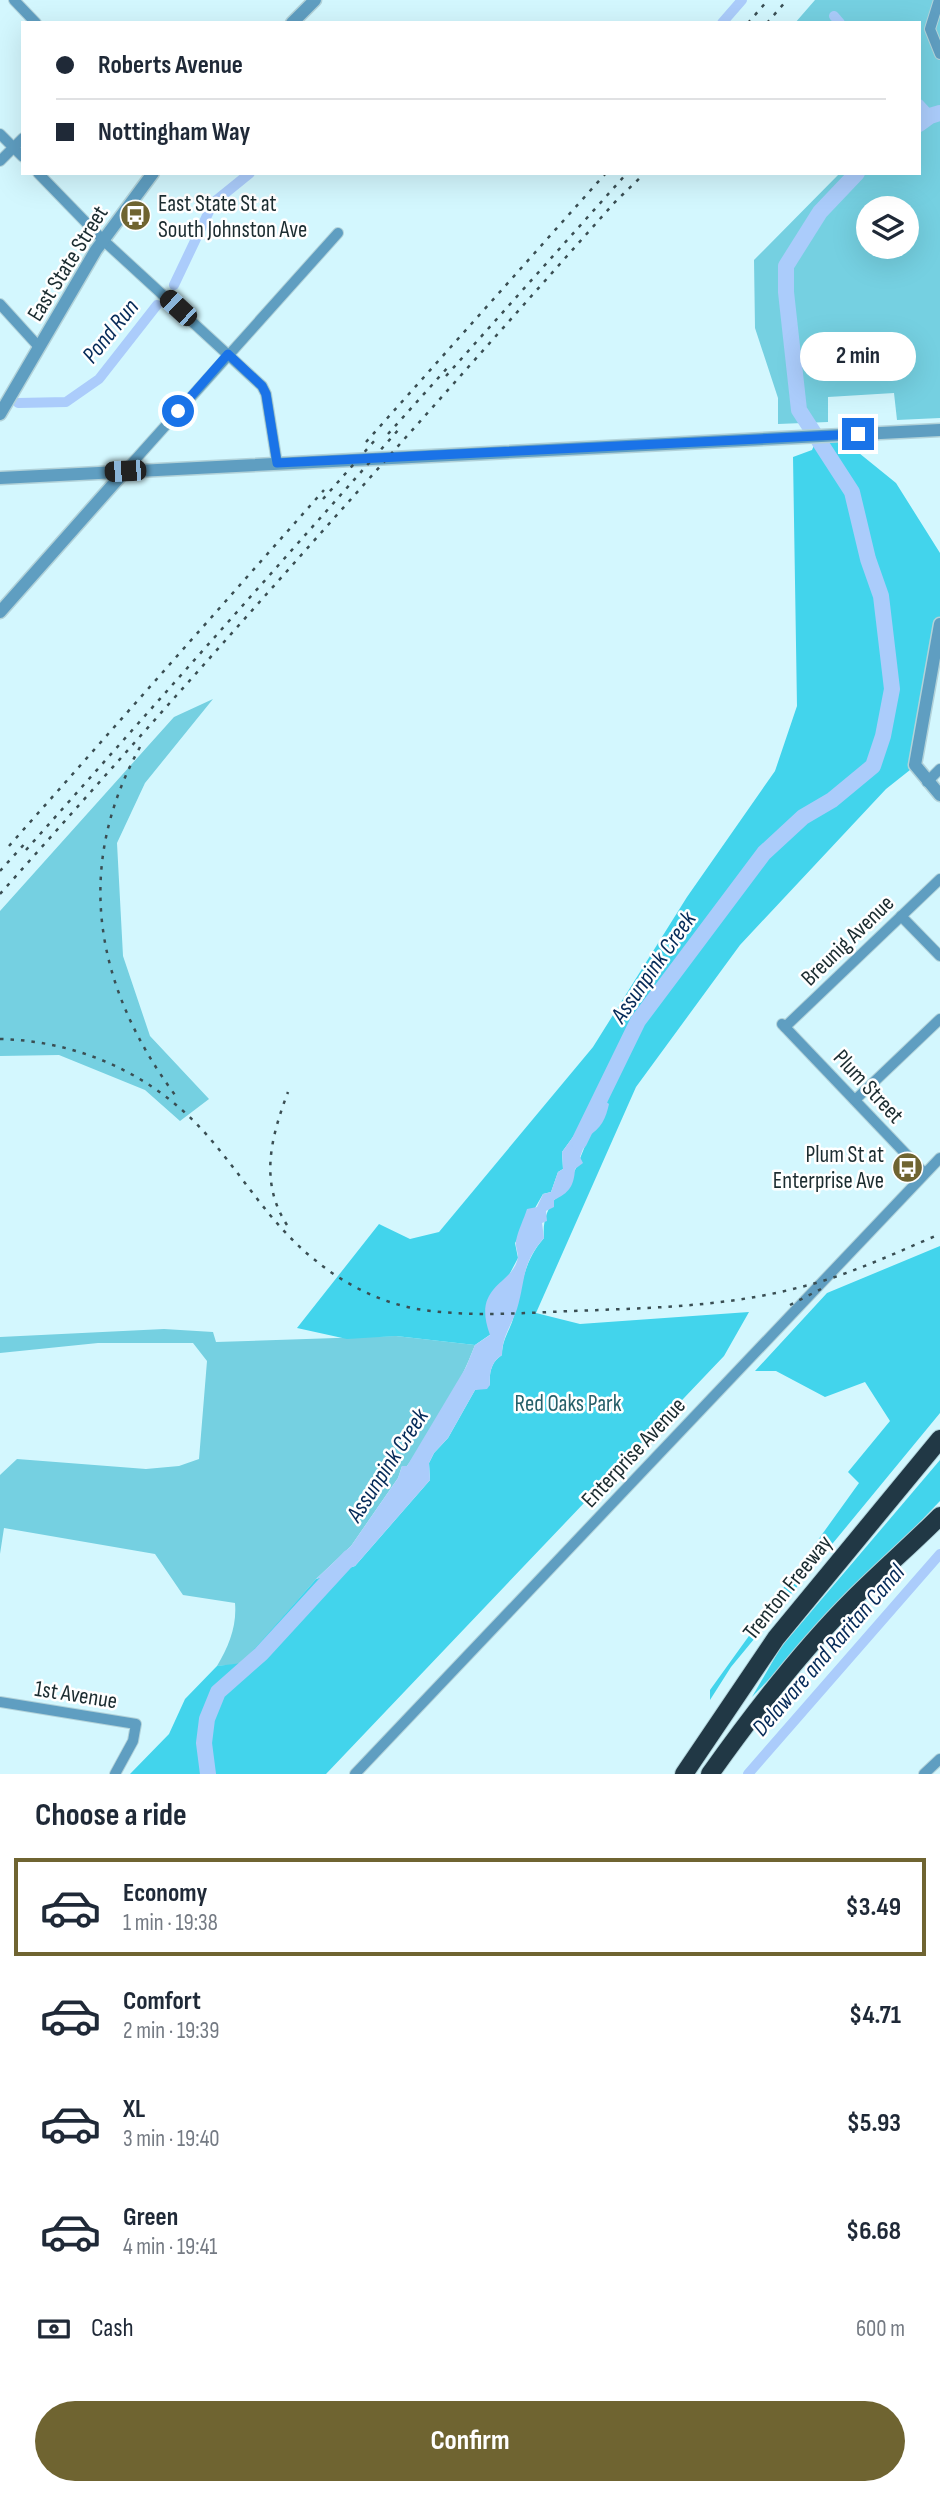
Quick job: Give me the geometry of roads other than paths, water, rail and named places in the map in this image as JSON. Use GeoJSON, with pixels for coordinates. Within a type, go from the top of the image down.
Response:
{"type":"FeatureCollection","features":[{"type":"Feature","properties":{"kind":"highway","name":"Trenton Freeway"},"geometry":{"type":"LineString","coordinates":[[684,1774],[776,1638],[940,1439]]}},
{"type":"Feature","properties":{"kind":"highway"},"geometry":{"type":"LineString","coordinates":[[710,1774],[748,1720],[814,1640],[940,1516]]}},
{"type":"Feature","properties":{"kind":"street"},"geometry":{"type":"LineString","coordinates":[[14,0],[34,21]]}},
{"type":"Feature","properties":{"kind":"street"},"geometry":{"type":"LineString","coordinates":[[294,21],[315,0]]}},
{"type":"Feature","properties":{"kind":"street"},"geometry":{"type":"LineString","coordinates":[[939,0],[930,29],[940,54]]}},
{"type":"Feature","properties":{"kind":"street"},"geometry":{"type":"LineString","coordinates":[[0,134],[21,155]]}},
{"type":"Feature","properties":{"kind":"street"},"geometry":{"type":"LineString","coordinates":[[0,160],[21,140]]}},
{"type":"Feature","properties":{"kind":"street"},"geometry":{"type":"LineString","coordinates":[[40,175],[103,240],[262,386],[266,394],[277,463]]}},
{"type":"Feature","properties":{"kind":"street","name":"East State Street"},"geometry":{"type":"LineString","coordinates":[[0,414],[103,240],[152,175]]}},
{"type":"Feature","properties":{"kind":"street"},"geometry":{"type":"LineString","coordinates":[[0,612],[338,233]]}},
{"type":"Feature","properties":{"kind":"street"},"geometry":{"type":"LineString","coordinates":[[0,304],[39,347]]}},
{"type":"Feature","properties":{"kind":"street"},"geometry":{"type":"LineString","coordinates":[[0,478],[940,432]]}},
{"type":"Feature","properties":{"kind":"street"},"geometry":{"type":"LineString","coordinates":[[940,624],[915,759],[918,771],[940,794]]}},
{"type":"Feature","properties":{"kind":"street"},"geometry":{"type":"LineString","coordinates":[[928,782],[940,769]]}},
{"type":"Feature","properties":{"kind":"street","name":"Breunig Avenue"},"geometry":{"type":"LineString","coordinates":[[783,1026],[940,878]]}},
{"type":"Feature","properties":{"kind":"street"},"geometry":{"type":"LineString","coordinates":[[901,916],[940,956]]}},
{"type":"Feature","properties":{"kind":"street"},"geometry":{"type":"LineString","coordinates":[[855,1100],[940,1019]]}},
{"type":"Feature","properties":{"kind":"street","name":"Plum Street"},"geometry":{"type":"LineString","coordinates":[[783,1026],[924,1173]]}},
{"type":"Feature","properties":{"kind":"street","name":"Enterprise Avenue"},"geometry":{"type":"LineString","coordinates":[[355,1774],[940,1158]]}},
{"type":"Feature","properties":{"kind":"street","name":"1st Avenue"},"geometry":{"type":"LineString","coordinates":[[0,1702],[133,1723],[138,1727],[116,1774]]}},
{"type":"Feature","properties":{"kind":"street"},"geometry":{"type":"LineString","coordinates":[[924,1774],[940,1759]]}},
{"type":"Feature","properties":{"kind":"waterway","name":"Pond Run"},"geometry":{"type":"LineString","coordinates":[[724,21],[742,0]]}},
{"type":"Feature","properties":{"kind":"waterway","name":"Pond Run"},"geometry":{"type":"LineString","coordinates":[[834,16],[838,21]]}},
{"type":"Feature","properties":{"kind":"waterway","name":"Pond Run"},"geometry":{"type":"LineString","coordinates":[[921,106],[930,116]]}},
{"type":"Feature","properties":{"kind":"waterway","name":"Pond Run"},"geometry":{"type":"LineString","coordinates":[[921,123],[940,113]]}},
{"type":"Feature","properties":{"kind":"waterway","name":"Pond Run"},"geometry":{"type":"LineString","coordinates":[[174,285],[213,203],[248,175]]}},
{"type":"Feature","properties":{"kind":"waterway","name":"Assunpink Creek"},"geometry":{"type":"LineString","coordinates":[[579,1142],[638,1021],[764,853],[803,817],[832,800],[873,766],[883,736],[892,689],[881,596],[868,559],[852,492],[799,410],[786,292],[786,266],[820,212],[855,175]]}},
{"type":"Feature","properties":{"kind":"waterway","name":"Pond Run"},"geometry":{"type":"LineString","coordinates":[[18,403],[66,402],[99,379],[157,305]]}},
{"type":"Feature","properties":{"kind":"waterway","name":"Delaware and Raritan Canal"},"geometry":{"type":"LineString","coordinates":[[748,1774],[940,1554]]}},
{"type":"Feature","properties":{"kind":"waterway","name":"Assunpink Creek"},"geometry":{"type":"LineString","coordinates":[[208,1774],[204,1743],[207,1719],[218,1692],[261,1654],[350,1557]]}},
{"type":"Feature","properties":{"kind":"railway"},"geometry":{"type":"LineString","coordinates":[[750,21],[768,0]]}},
{"type":"Feature","properties":{"kind":"railway"},"geometry":{"type":"LineString","coordinates":[[769,21],[787,0]]}},
{"type":"Feature","properties":{"kind":"railway"},"geometry":{"type":"LineString","coordinates":[[366,442],[604,175]]}},
{"type":"Feature","properties":{"kind":"railway"},"geometry":{"type":"LineString","coordinates":[[446,376],[625,175]]}},
{"type":"Feature","properties":{"kind":"railway"},"geometry":{"type":"LineString","coordinates":[[0,894],[615,202],[643,175]]}},
{"type":"Feature","properties":{"kind":"railway"},"geometry":{"type":"LineString","coordinates":[[388,434],[449,366]]}},
{"type":"Feature","properties":{"kind":"railway"},"geometry":{"type":"LineString","coordinates":[[26,850],[400,428]]}},
{"type":"Feature","properties":{"kind":"railway"},"geometry":{"type":"LineString","coordinates":[[323,499],[376,439]]}},
{"type":"Feature","properties":{"kind":"railway"},"geometry":{"type":"LineString","coordinates":[[9,846],[324,490]]}},
{"type":"Feature","properties":{"kind":"railway"},"geometry":{"type":"LineString","coordinates":[[140,747],[119,793],[106,839],[101,884],[103,928],[112,972],[128,1015],[150,1058],[178,1099]]}},
{"type":"Feature","properties":{"kind":"railway"},"geometry":{"type":"LineString","coordinates":[[0,871],[28,840]]}},
{"type":"Feature","properties":{"kind":"railway"},"geometry":{"type":"LineString","coordinates":[[0,1039],[30,1041],[89,1055],[143,1081],[191,1118],[286,1233],[315,1260],[339,1278],[366,1292],[409,1307],[442,1312],[498,1314],[713,1303],[797,1288],[834,1277],[940,1234]]}},
{"type":"Feature","properties":{"kind":"railway"},"geometry":{"type":"LineString","coordinates":[[287,1225],[273,1192],[271,1159],[277,1126],[288,1092]]}},
{"type":"Feature","properties":{"kind":"railway"},"geometry":{"type":"LineString","coordinates":[[790,1305],[821,1289]]}},
{"type":"Feature","properties":{"kind":"place","name":"East State St at South Johnston Ave"},"geometry":{"type":"Point","coordinates":[135,216]}},
{"type":"Feature","properties":{"kind":"place","name":"Plum St at Enterprise Ave"},"geometry":{"type":"Point","coordinates":[907,1167]}},
{"type":"Feature","properties":{"kind":"park label","name":"Red Oaks Park"},"geometry":{"type":"Point","coordinates":[568,1403]}}]}
